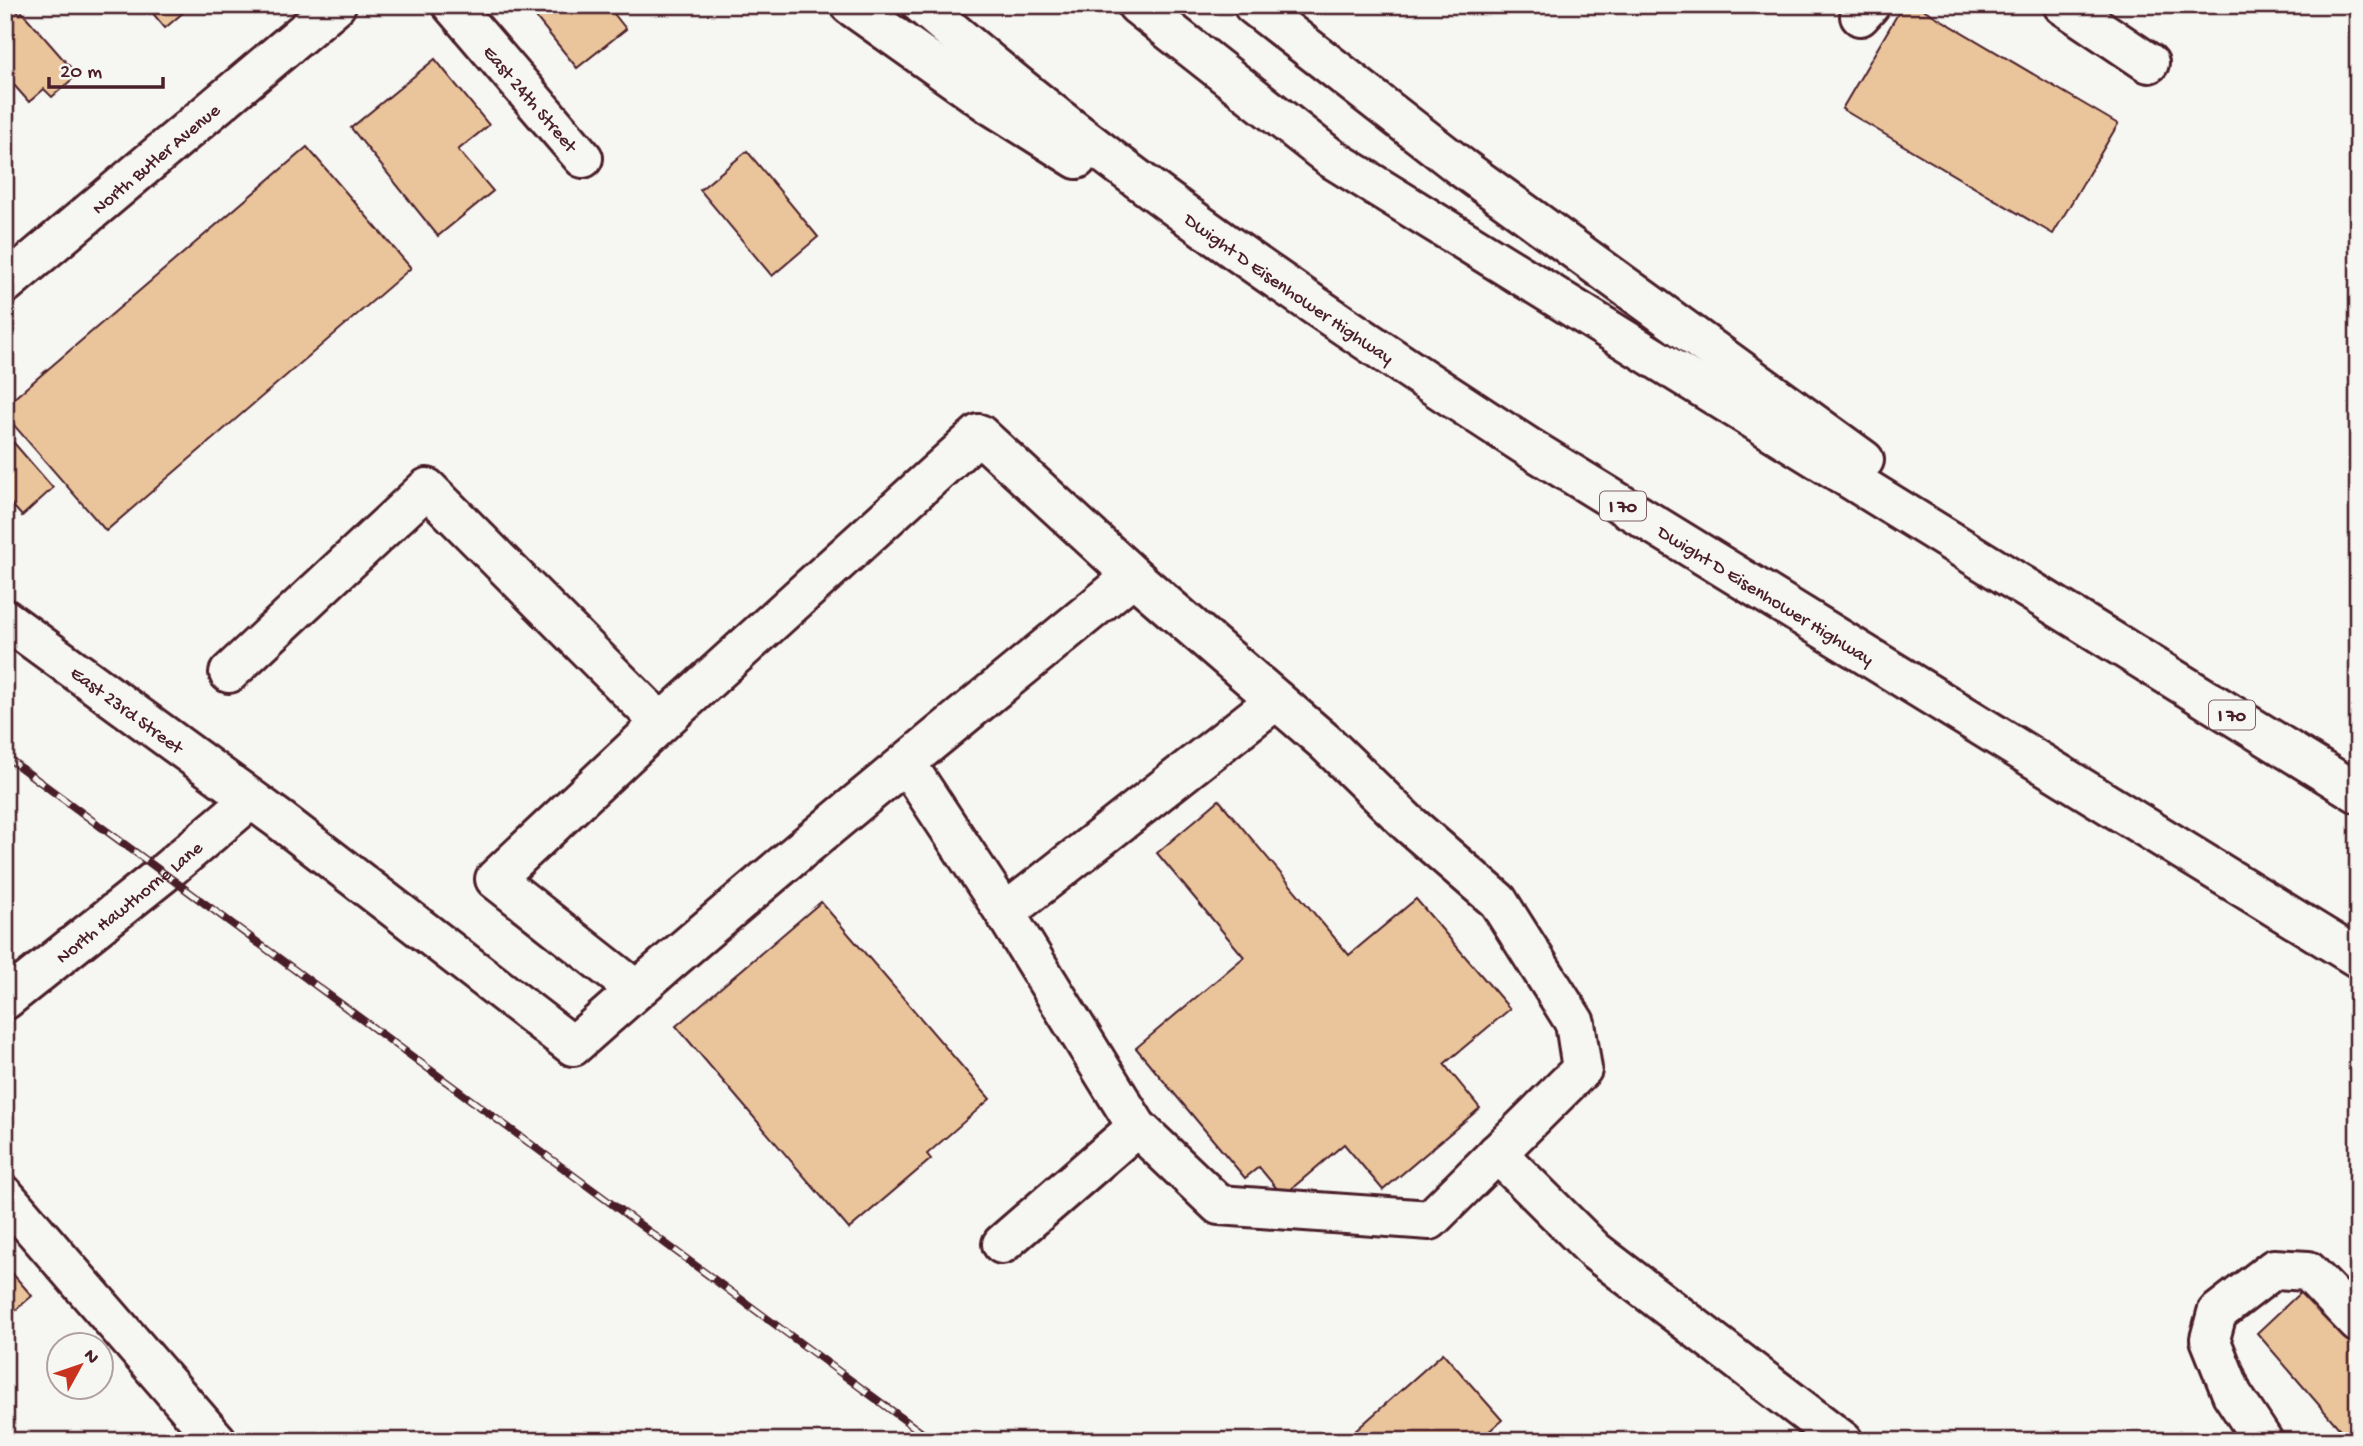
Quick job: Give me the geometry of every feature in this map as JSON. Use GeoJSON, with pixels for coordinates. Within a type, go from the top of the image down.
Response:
{"type":"FeatureCollection","features":[{"type":"Feature","properties":{"kind":"main road","name":"North Butler Avenue"},"geometry":{"type":"LineString","coordinates":[[5,284],[336,5]]}},
{"type":"Feature","properties":{"kind":"main road","name":"East 24th Street"},"geometry":{"type":"LineString","coordinates":[[452,5],[583,158]]}},
{"type":"Feature","properties":{"kind":"main road"},"geometry":{"type":"LineString","coordinates":[[850,5],[991,105],[1296,293]]}},
{"type":"Feature","properties":{"kind":"main road","name":"Dwight D Eisenhower Highway"},"geometry":{"type":"LineString","coordinates":[[922,5],[1068,125],[1296,293],[1413,373],[1528,447],[2358,958]]}},
{"type":"Feature","properties":{"kind":"main road","name":"I 70"},"geometry":{"type":"LineString","coordinates":[[1138,5],[1331,158],[2358,793]]}},
{"type":"Feature","properties":{"kind":"main road"},"geometry":{"type":"LineString","coordinates":[[1253,5],[1472,175],[2106,636]]}},
{"type":"Feature","properties":{"kind":"main road"},"geometry":{"type":"LineString","coordinates":[[2063,5],[2149,63]]}},
{"type":"Feature","properties":{"kind":"main road"},"geometry":{"type":"LineString","coordinates":[[906,763],[1005,913],[1137,1127],[1219,1205],[1430,1220],[1582,1069],[1575,1023],[1498,901],[1408,823],[1325,741],[1133,576],[979,434],[495,879],[636,990],[906,763],[1133,576]]}},
{"type":"Feature","properties":{"kind":"main road"},"geometry":{"type":"LineString","coordinates":[[229,673],[427,488],[662,723]]}},
{"type":"Feature","properties":{"kind":"main road","name":"East 23rd Street"},"geometry":{"type":"LineString","coordinates":[[5,619],[280,820],[573,1046],[636,990]]}},
{"type":"Feature","properties":{"kind":"main road"},"geometry":{"type":"LineString","coordinates":[[1005,913],[1276,700]]}},
{"type":"Feature","properties":{"kind":"main road","name":"North Hawthorne Lane"},"geometry":{"type":"LineString","coordinates":[[5,1000],[164,873],[250,800]]}},
{"type":"Feature","properties":{"kind":"main road"},"geometry":{"type":"LineString","coordinates":[[1002,1244],[1137,1127]]}},
{"type":"Feature","properties":{"kind":"main road"},"geometry":{"type":"LineString","coordinates":[[1497,1153],[1595,1251],[1843,1441]]}},
{"type":"Feature","properties":{"kind":"main road"},"geometry":{"type":"LineString","coordinates":[[5,1196],[217,1441]]}},
{"type":"Feature","properties":{"kind":"main road"},"geometry":{"type":"LineString","coordinates":[[2263,1441],[2232,1394],[2210,1339],[2217,1313],[2274,1269],[2308,1271],[2358,1323]]}},
{"type":"Feature","properties":{"kind":"building"},"geometry":{"type":"Polygon","coordinates":[[[5,5],[12,5],[20,14],[22,12],[77,75],[52,97],[44,89],[29,102],[5,75],[5,5]]]}},
{"type":"Feature","properties":{"kind":"building"},"geometry":{"type":"Polygon","coordinates":[[[146,5],[192,5],[165,28],[146,5]]]}},
{"type":"Feature","properties":{"kind":"building"},"geometry":{"type":"Polygon","coordinates":[[[526,5],[607,5],[626,29],[577,68],[526,5]]]}},
{"type":"Feature","properties":{"kind":"building"},"geometry":{"type":"Polygon","coordinates":[[[1903,5],[1916,5],[2118,124],[2053,234],[1842,109],[1903,5]]]}},
{"type":"Feature","properties":{"kind":"building"},"geometry":{"type":"Polygon","coordinates":[[[435,59],[489,125],[458,150],[493,191],[438,236],[351,128],[435,59]]]}},
{"type":"Feature","properties":{"kind":"building"},"geometry":{"type":"Polygon","coordinates":[[[307,147],[411,268],[106,531],[5,415],[5,406],[307,147]]]}},
{"type":"Feature","properties":{"kind":"building"},"geometry":{"type":"Polygon","coordinates":[[[747,151],[818,237],[772,276],[700,190],[747,151]]]}},
{"type":"Feature","properties":{"kind":"building"},"geometry":{"type":"Polygon","coordinates":[[[14,443],[53,488],[22,516],[5,497],[5,451],[14,443]]]}},
{"type":"Feature","properties":{"kind":"building"},"geometry":{"type":"Polygon","coordinates":[[[1219,800],[1349,955],[1416,899],[1510,1009],[1444,1064],[1480,1108],[1383,1190],[1344,1144],[1283,1196],[1259,1167],[1245,1178],[1136,1048],[1244,957],[1157,853],[1219,800]]]}},
{"type":"Feature","properties":{"kind":"building"},"geometry":{"type":"Polygon","coordinates":[[[821,902],[990,1099],[927,1154],[931,1159],[849,1229],[676,1026],[821,902]]]}},
{"type":"Feature","properties":{"kind":"building"},"geometry":{"type":"Polygon","coordinates":[[[5,1265],[32,1296],[5,1319],[5,1265]]]}},
{"type":"Feature","properties":{"kind":"building"},"geometry":{"type":"Polygon","coordinates":[[[2304,1289],[2358,1351],[2358,1441],[2350,1441],[2257,1333],[2304,1289]]]}},
{"type":"Feature","properties":{"kind":"building"},"geometry":{"type":"Polygon","coordinates":[[[1443,1353],[1502,1420],[1478,1441],[1344,1441],[1443,1353]]]}},
{"type":"Feature","properties":{"kind":"railway"},"geometry":{"type":"LineString","coordinates":[[5,756],[933,1441]]}}]}
